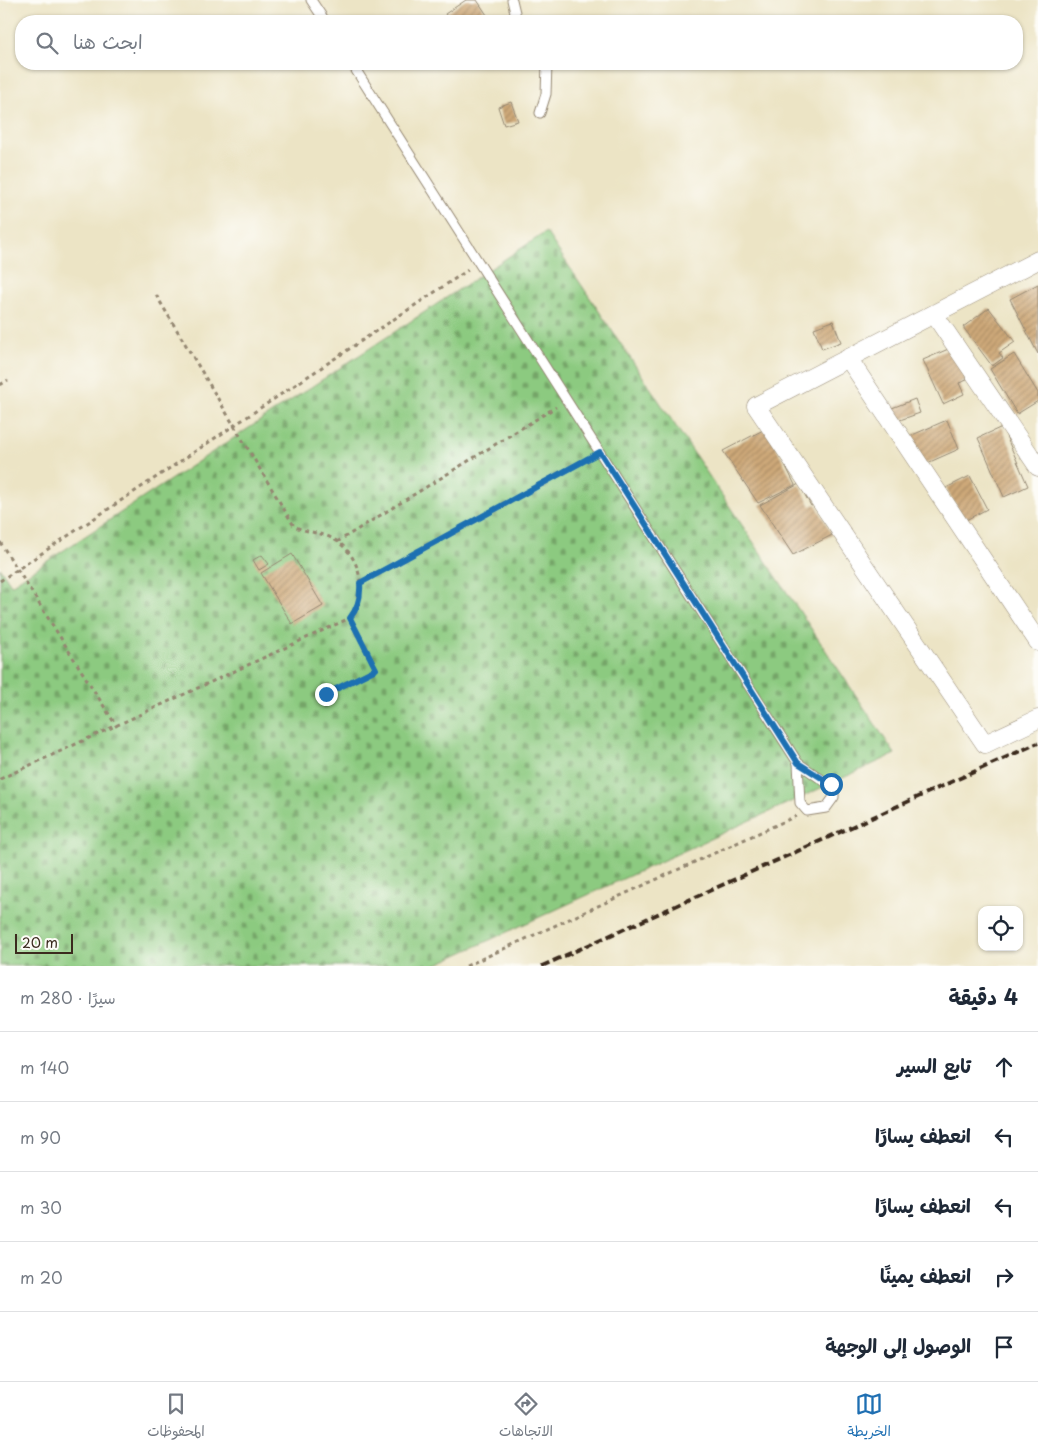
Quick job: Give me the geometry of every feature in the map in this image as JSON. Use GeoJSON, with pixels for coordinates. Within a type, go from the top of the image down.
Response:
{"type":"FeatureCollection","features":[{"type":"Feature","properties":{"kind":"street"},"geometry":{"type":"LineString","coordinates":[[1036,266],[934,314],[756,406],[985,744],[1038,719]]}},
{"type":"Feature","properties":{"kind":"street"},"geometry":{"type":"LineString","coordinates":[[934,314],[1038,467]]}},
{"type":"Feature","properties":{"kind":"street"},"geometry":{"type":"LineString","coordinates":[[848,358],[1038,642]]}},
{"type":"Feature","properties":{"kind":"lane"},"geometry":{"type":"LineString","coordinates":[[311,0],[321,15]]}},
{"type":"Feature","properties":{"kind":"lane"},"geometry":{"type":"LineString","coordinates":[[512,0],[516,15]]}},
{"type":"Feature","properties":{"kind":"lane"},"geometry":{"type":"LineString","coordinates":[[356,70],[798,763],[831,784],[836,792],[832,803],[826,808],[808,811],[800,803],[798,763]]}},
{"type":"Feature","properties":{"kind":"lane"},"geometry":{"type":"LineString","coordinates":[[540,113],[546,94],[547,70]]}},
{"type":"Feature","properties":{"kind":"path"},"geometry":{"type":"LineString","coordinates":[[0,581],[479,263]]}},
{"type":"Feature","properties":{"kind":"path"},"geometry":{"type":"LineString","coordinates":[[0,778],[117,727],[350,618],[356,611],[361,594],[354,559],[337,542],[329,537],[304,532],[294,526],[156,294]]}},
{"type":"Feature","properties":{"kind":"path"},"geometry":{"type":"LineString","coordinates":[[0,385],[8,380]]}},
{"type":"Feature","properties":{"kind":"path"},"geometry":{"type":"LineString","coordinates":[[337,542],[567,400]]}},
{"type":"Feature","properties":{"kind":"path"},"geometry":{"type":"LineString","coordinates":[[360,583],[600,452]]}},
{"type":"Feature","properties":{"kind":"path"},"geometry":{"type":"LineString","coordinates":[[0,542],[117,727]]}},
{"type":"Feature","properties":{"kind":"path"},"geometry":{"type":"LineString","coordinates":[[326,694],[376,669],[350,618]]}},
{"type":"Feature","properties":{"kind":"path"},"geometry":{"type":"LineString","coordinates":[[466,966],[808,811]]}},
{"type":"Feature","properties":{"kind":"green space"},"geometry":{"type":"Polygon","coordinates":[[[546,232],[895,754],[433,966],[0,966],[0,568],[11,585],[546,232]]]}},
{"type":"Feature","properties":{"kind":"building"},"geometry":{"type":"Polygon","coordinates":[[[466,0],[477,0],[487,15],[446,15],[466,0]]]}},
{"type":"Feature","properties":{"kind":"building"},"geometry":{"type":"Polygon","coordinates":[[[511,102],[518,121],[504,125],[498,107],[511,102]]]}},
{"type":"Feature","properties":{"kind":"building"},"geometry":{"type":"Polygon","coordinates":[[[1038,284],[1038,354],[1010,299],[1038,284]]]}},
{"type":"Feature","properties":{"kind":"building"},"geometry":{"type":"Polygon","coordinates":[[[989,308],[1015,342],[999,353],[1003,358],[992,366],[963,327],[989,308]]]}},
{"type":"Feature","properties":{"kind":"building"},"geometry":{"type":"Polygon","coordinates":[[[833,321],[841,342],[822,349],[814,328],[833,321]]]}},
{"type":"Feature","properties":{"kind":"building"},"geometry":{"type":"Polygon","coordinates":[[[953,347],[967,380],[959,383],[964,394],[943,404],[923,360],[953,347]]]}},
{"type":"Feature","properties":{"kind":"building"},"geometry":{"type":"Polygon","coordinates":[[[1014,354],[1038,393],[1038,401],[1017,414],[990,369],[1014,354]]]}},
{"type":"Feature","properties":{"kind":"building"},"geometry":{"type":"Polygon","coordinates":[[[915,399],[920,413],[897,421],[892,408],[915,399]]]}},
{"type":"Feature","properties":{"kind":"building"},"geometry":{"type":"Polygon","coordinates":[[[947,420],[959,449],[923,465],[910,436],[947,420]]]}},
{"type":"Feature","properties":{"kind":"building"},"geometry":{"type":"Polygon","coordinates":[[[1002,427],[1028,486],[1004,497],[978,438],[1002,427]]]}},
{"type":"Feature","properties":{"kind":"building"},"geometry":{"type":"Polygon","coordinates":[[[767,428],[795,485],[758,503],[723,451],[767,428]]]}},
{"type":"Feature","properties":{"kind":"building"},"geometry":{"type":"Polygon","coordinates":[[[970,476],[987,509],[964,521],[946,488],[970,476]]]}},
{"type":"Feature","properties":{"kind":"building"},"geometry":{"type":"Polygon","coordinates":[[[799,484],[811,506],[816,504],[832,535],[793,555],[760,505],[799,484]]]}},
{"type":"Feature","properties":{"kind":"building"},"geometry":{"type":"Polygon","coordinates":[[[292,554],[323,606],[292,624],[261,573],[292,554]]]}},
{"type":"Feature","properties":{"kind":"building"},"geometry":{"type":"Polygon","coordinates":[[[262,555],[269,564],[259,570],[253,560],[262,555]]]}},
{"type":"Feature","properties":{"kind":"railway"},"geometry":{"type":"LineString","coordinates":[[542,966],[1038,743]]}},
{"type":"Feature","properties":{"kind":"route"},"geometry":{"type":"LineString","coordinates":[[326,694],[376,669],[350,618],[356,611],[361,594],[360,583],[600,452],[798,763],[831,784]]}}]}
